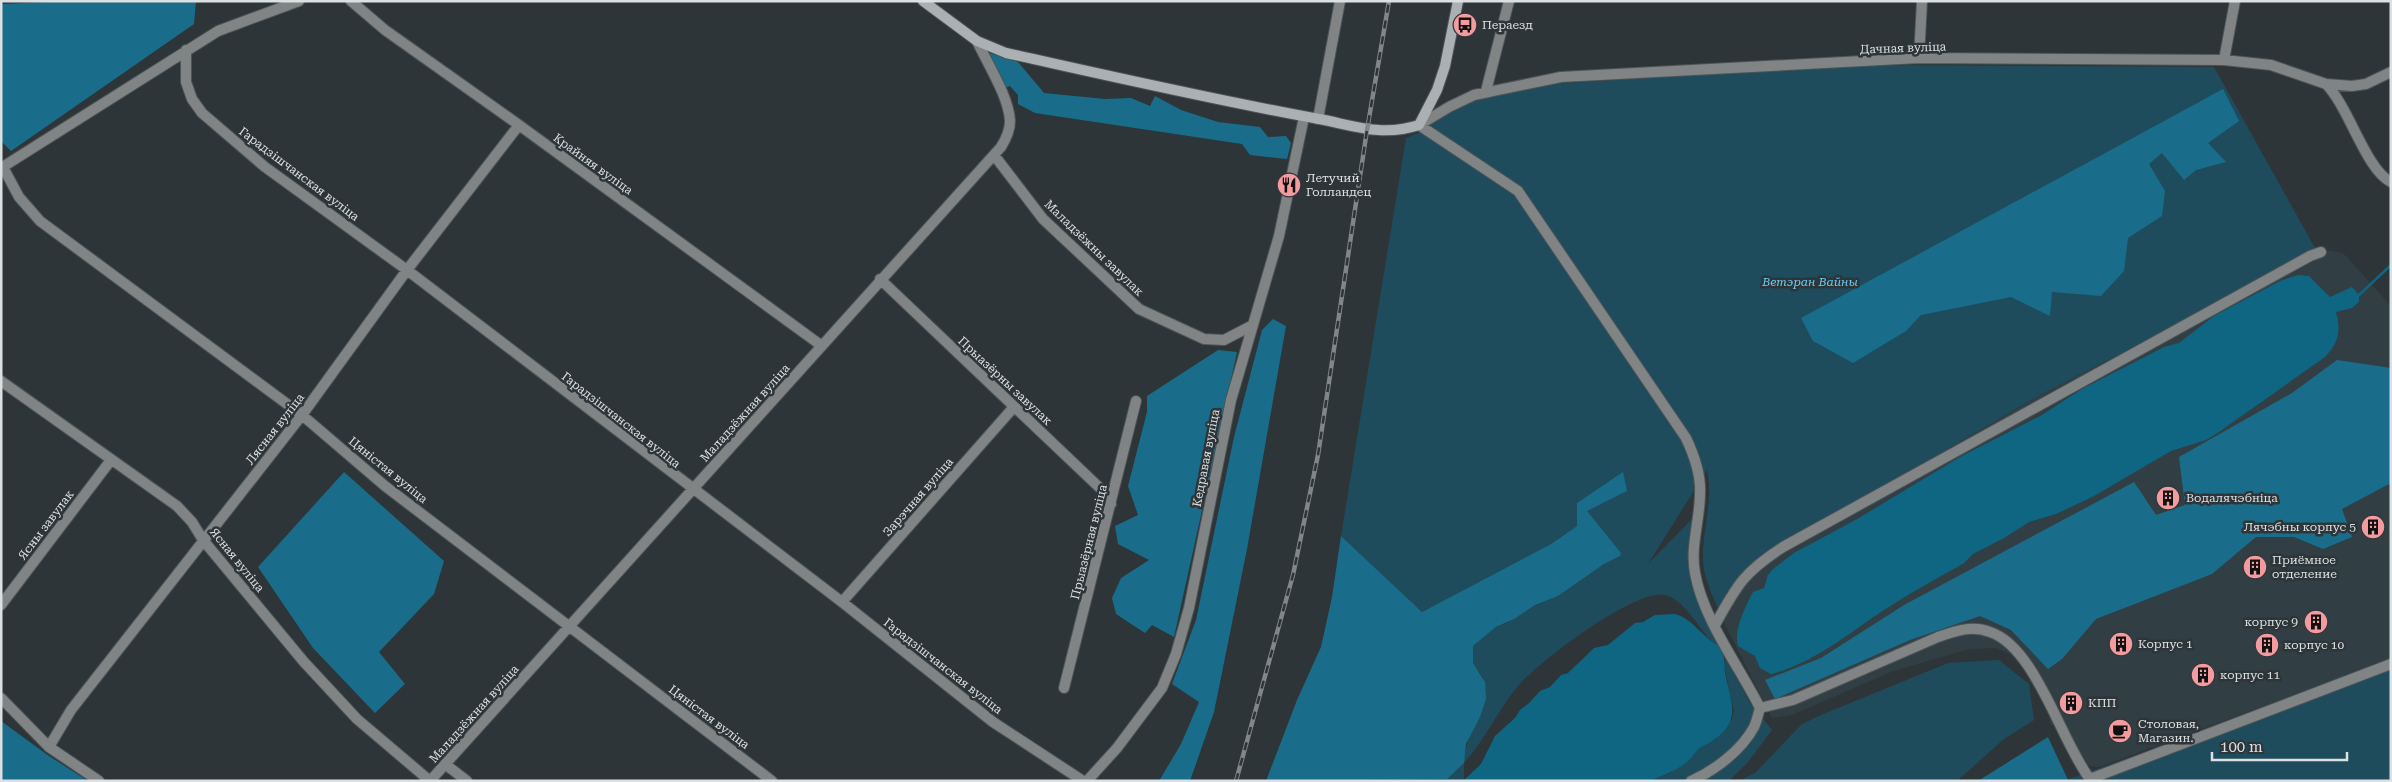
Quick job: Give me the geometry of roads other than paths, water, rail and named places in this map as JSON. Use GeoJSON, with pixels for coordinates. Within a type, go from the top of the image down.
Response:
{"type":"FeatureCollection","features":[{"type":"Feature","properties":{"kind":"main road"},"geometry":{"type":"LineString","coordinates":[[923,1],[977,41],[1006,53],[1367,130],[1390,132],[1419,126],[1437,90],[1445,66],[1458,1]]}},
{"type":"Feature","properties":{"kind":"street"},"geometry":{"type":"LineString","coordinates":[[2,167],[218,31],[299,1]]}},
{"type":"Feature","properties":{"kind":"street","name":"Крайняя вуліца"},"geometry":{"type":"LineString","coordinates":[[351,1],[385,30],[520,125],[822,346]]}},
{"type":"Feature","properties":{"kind":"street"},"geometry":{"type":"LineString","coordinates":[[1318,119],[1340,1]]}},
{"type":"Feature","properties":{"kind":"street"},"geometry":{"type":"LineString","coordinates":[[1486,91],[1509,1]]}},
{"type":"Feature","properties":{"kind":"street"},"geometry":{"type":"LineString","coordinates":[[1919,58],[1922,1]]}},
{"type":"Feature","properties":{"kind":"street"},"geometry":{"type":"LineString","coordinates":[[2224,60],[2235,1]]}},
{"type":"Feature","properties":{"kind":"street","name":"Маладзёжная вуліца"},"geometry":{"type":"LineString","coordinates":[[430,781],[822,346],[880,279],[994,155],[1008,136],[1010,121],[1006,105],[977,41]]}},
{"type":"Feature","properties":{"kind":"street","name":"Гарадзішчанская вуліца"},"geometry":{"type":"LineString","coordinates":[[186,50],[186,82],[192,99],[202,113],[265,166],[407,270],[692,490],[842,602],[993,722],[1085,781]]}},
{"type":"Feature","properties":{"kind":"street","name":"Дачная вуліца"},"geometry":{"type":"LineString","coordinates":[[1419,126],[1449,107],[1486,91],[1562,77],[1919,58],[2224,60],[2271,65],[2326,84],[2359,86],[2391,72]]}},
{"type":"Feature","properties":{"kind":"street"},"geometry":{"type":"LineString","coordinates":[[2326,84],[2341,102],[2379,172],[2391,182]]}},
{"type":"Feature","properties":{"kind":"street","name":"Кедравая вуліца"},"geometry":{"type":"LineString","coordinates":[[1085,781],[1117,748],[1162,688],[1176,654],[1189,608],[1231,400],[1251,326],[1279,236],[1304,117]]}},
{"type":"Feature","properties":{"kind":"street","name":"Лясная вуліца"},"geometry":{"type":"LineString","coordinates":[[49,747],[71,710],[302,415],[407,270],[520,125]]}},
{"type":"Feature","properties":{"kind":"street"},"geometry":{"type":"LineString","coordinates":[[1419,126],[1518,192],[1686,438],[1693,453],[1700,490],[1694,542],[1694,571],[1702,598],[1715,625],[1760,708],[1754,727],[1744,740],[1712,770],[1691,781]]}},
{"type":"Feature","properties":{"kind":"street","name":"Маладзёжны завулак"},"geometry":{"type":"LineString","coordinates":[[994,155],[1044,219],[1139,309],[1204,339],[1224,340],[1251,326]]}},
{"type":"Feature","properties":{"kind":"street","name":"Цяністая вуліца"},"geometry":{"type":"LineString","coordinates":[[2,167],[19,197],[40,221],[302,415],[385,486],[772,781]]}},
{"type":"Feature","properties":{"kind":"street"},"geometry":{"type":"LineString","coordinates":[[1715,625],[1737,586],[1749,571],[1783,546],[2146,345],[2320,252]]}},
{"type":"Feature","properties":{"kind":"street","name":"Прыазёрны завулак"},"geometry":{"type":"LineString","coordinates":[[880,279],[1013,408],[1102,490],[1111,504]]}},
{"type":"Feature","properties":{"kind":"street","name":"Ясная вуліца"},"geometry":{"type":"LineString","coordinates":[[3,387],[177,506],[192,522],[203,540],[304,662],[357,719],[430,781]]}},
{"type":"Feature","properties":{"kind":"street","name":"Прыазёрная вуліца"},"geometry":{"type":"LineString","coordinates":[[1064,688],[1136,401]]}},
{"type":"Feature","properties":{"kind":"street","name":"Зарэчная вуліца"},"geometry":{"type":"LineString","coordinates":[[842,602],[1013,408]]}},
{"type":"Feature","properties":{"kind":"street","name":"Ясны завулак"},"geometry":{"type":"LineString","coordinates":[[1,605],[111,460]]}},
{"type":"Feature","properties":{"kind":"street"},"geometry":{"type":"LineString","coordinates":[[1760,708],[1793,700],[1938,637],[1961,630],[1981,629],[1998,635],[2020,656],[2040,688],[2080,767],[2090,779],[2391,664]]}},
{"type":"Feature","properties":{"kind":"street"},"geometry":{"type":"LineString","coordinates":[[1,698],[49,747],[99,781]]}},
{"type":"Feature","properties":{"kind":"street"},"geometry":{"type":"LineString","coordinates":[[445,764],[467,781]]}},
{"type":"Feature","properties":{"kind":"waterway"},"geometry":{"type":"LineString","coordinates":[[2359,295],[2391,265]]}},
{"type":"Feature","properties":{"kind":"railway"},"geometry":{"type":"LineString","coordinates":[[1236,781],[1293,575],[1318,455],[1367,130],[1389,1]]}},
{"type":"Feature","properties":{"kind":"place","name":"Пераезд"},"geometry":{"type":"Point","coordinates":[1465,25]}},
{"type":"Feature","properties":{"kind":"place","name":"Летучий Голландец"},"geometry":{"type":"Point","coordinates":[1289,185]}},
{"type":"Feature","properties":{"kind":"place","name":"Водалячэбніца"},"geometry":{"type":"Point","coordinates":[2168,498]}},
{"type":"Feature","properties":{"kind":"place","name":"Лячэбны корпус 5"},"geometry":{"type":"Point","coordinates":[2373,527]}},
{"type":"Feature","properties":{"kind":"place","name":"Приёмное отделение"},"geometry":{"type":"Point","coordinates":[2255,567]}},
{"type":"Feature","properties":{"kind":"place","name":"корпус 9"},"geometry":{"type":"Point","coordinates":[2316,622]}},
{"type":"Feature","properties":{"kind":"place","name":"Корпус 1"},"geometry":{"type":"Point","coordinates":[2121,644]}},
{"type":"Feature","properties":{"kind":"place","name":"корпус 10"},"geometry":{"type":"Point","coordinates":[2267,645]}},
{"type":"Feature","properties":{"kind":"place","name":"корпус 11"},"geometry":{"type":"Point","coordinates":[2203,675]}},
{"type":"Feature","properties":{"kind":"place","name":"КПП"},"geometry":{"type":"Point","coordinates":[2071,703]}},
{"type":"Feature","properties":{"kind":"place","name":"Столовая, Магазин."},"geometry":{"type":"Point","coordinates":[2120,731]}},
{"type":"Feature","properties":{"kind":"park label","name":"Ветэран Вайны"},"geometry":{"type":"Point","coordinates":[1810,282]}}]}
